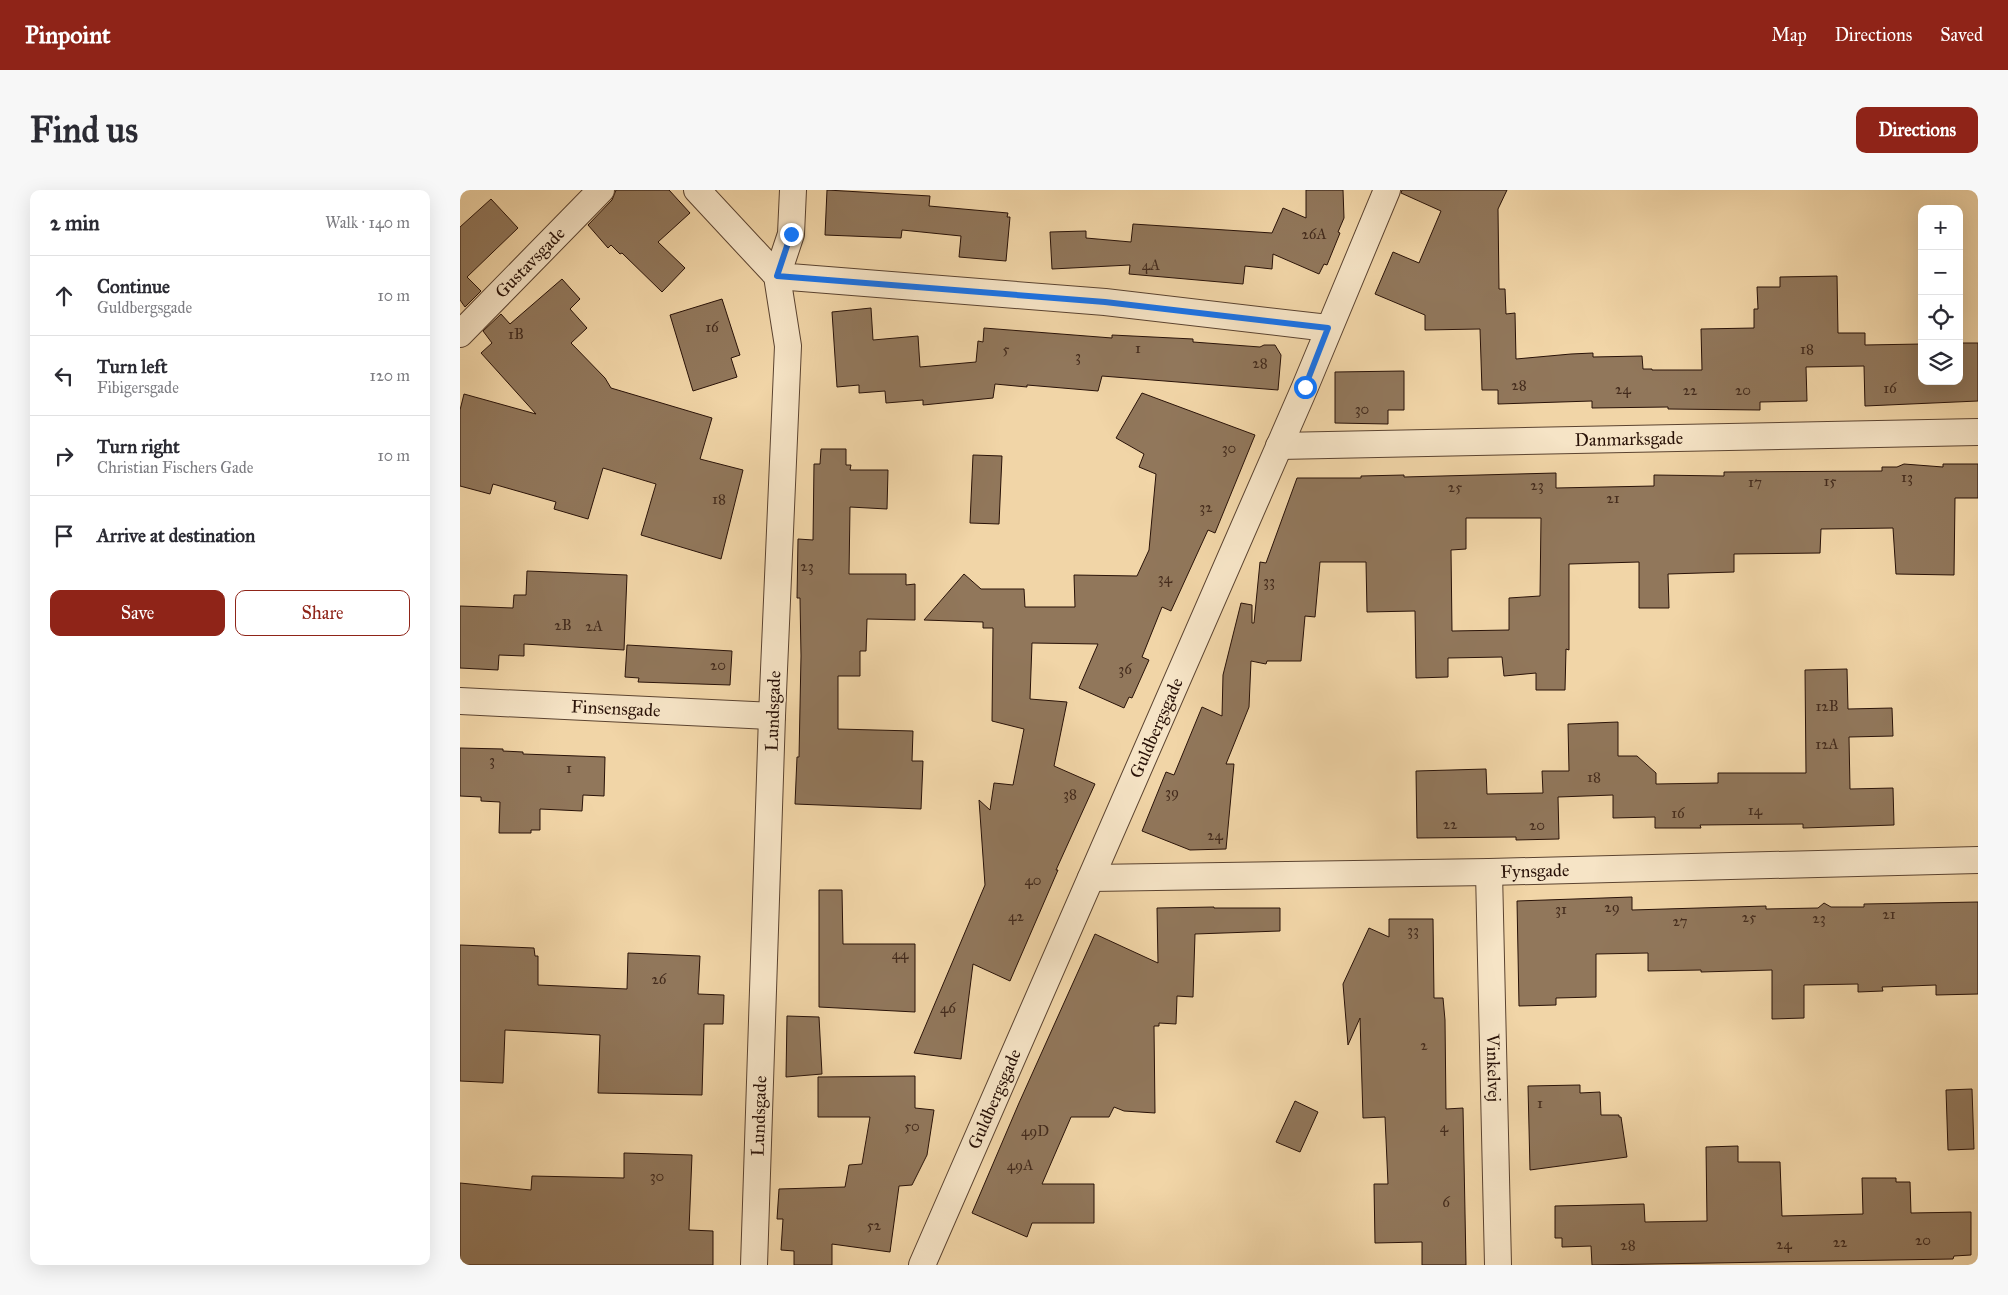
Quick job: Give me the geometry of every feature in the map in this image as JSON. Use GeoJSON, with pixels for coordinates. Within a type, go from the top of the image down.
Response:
{"type":"FeatureCollection","features":[{"type":"Feature","properties":{"kind":"street","name":"Gustavsgade"},"geometry":{"type":"LineString","coordinates":[[460,334],[601,190]]}},
{"type":"Feature","properties":{"kind":"street"},"geometry":{"type":"LineString","coordinates":[[697,190],[777,276],[1105,302],[1328,328]]}},
{"type":"Feature","properties":{"kind":"street"},"geometry":{"type":"LineString","coordinates":[[777,276],[791,234],[793,190]]}},
{"type":"Feature","properties":{"kind":"street","name":"Guldbergsgade"},"geometry":{"type":"LineString","coordinates":[[922,1265],[1279,446],[1387,190]]}},
{"type":"Feature","properties":{"kind":"street","name":"Lundsgade"},"geometry":{"type":"LineString","coordinates":[[754,1265],[772,716],[788,346],[777,276]]}},
{"type":"Feature","properties":{"kind":"street","name":"Danmarksgade"},"geometry":{"type":"LineString","coordinates":[[1279,446],[1978,432]]}},
{"type":"Feature","properties":{"kind":"street","name":"Finsensgade"},"geometry":{"type":"LineString","coordinates":[[460,702],[772,716]]}},
{"type":"Feature","properties":{"kind":"street","name":"Fynsgade"},"geometry":{"type":"LineString","coordinates":[[1091,878],[1489,872],[1978,860]]}},
{"type":"Feature","properties":{"kind":"street","name":"Vinkelvej"},"geometry":{"type":"LineString","coordinates":[[1489,872],[1498,1265]]}},
{"type":"Feature","properties":{"kind":"building"},"geometry":{"type":"Polygon","coordinates":[[[616,190],[669,190],[690,213],[658,242],[685,268],[662,292],[622,253],[620,254],[611,245],[608,248],[588,225],[612,200],[616,190]]]}},
{"type":"Feature","properties":{"kind":"building"},"geometry":{"type":"Polygon","coordinates":[[[827,190],[930,196],[929,206],[1008,213],[1007,217],[1010,217],[1006,261],[959,257],[961,236],[902,230],[901,238],[825,235],[827,190]]]}},
{"type":"Feature","properties":{"kind":"building"},"geometry":{"type":"Polygon","coordinates":[[[1306,190],[1343,190],[1344,218],[1338,232],[1340,233],[1327,265],[1324,264],[1319,274],[1273,254],[1272,269],[1245,266],[1243,284],[1129,274],[1130,265],[1052,269],[1050,232],[1086,231],[1086,238],[1131,242],[1133,224],[1272,233],[1283,208],[1306,218],[1306,190]]]}},
{"type":"Feature","properties":{"kind":"building"},"geometry":{"type":"Polygon","coordinates":[[[1402,190],[1507,190],[1498,209],[1499,289],[1505,289],[1506,314],[1515,313],[1516,359],[1593,353],[1593,357],[1642,356],[1643,369],[1702,370],[1701,329],[1754,328],[1754,309],[1758,309],[1757,287],[1780,287],[1780,277],[1837,276],[1838,333],[1865,333],[1865,345],[1918,344],[1918,385],[1963,385],[1963,343],[1978,343],[1978,401],[1865,406],[1864,366],[1806,367],[1807,401],[1760,402],[1760,410],[1668,409],[1668,407],[1592,408],[1592,401],[1498,404],[1498,390],[1482,390],[1480,329],[1425,330],[1425,315],[1375,294],[1393,252],[1419,263],[1441,211],[1401,193],[1402,190]]]}},
{"type":"Feature","properties":{"kind":"building"},"geometry":{"type":"Polygon","coordinates":[[[491,199],[518,228],[467,277],[481,291],[465,307],[460,300],[460,227],[491,199]]]}},
{"type":"Feature","properties":{"kind":"building"},"geometry":{"type":"Polygon","coordinates":[[[562,279],[580,299],[570,309],[587,328],[571,343],[605,378],[611,388],[712,418],[700,459],[743,470],[721,559],[641,535],[656,484],[603,468],[588,519],[554,509],[556,502],[493,484],[490,494],[460,486],[460,410],[464,394],[536,414],[481,353],[492,343],[483,331],[501,314],[510,324],[562,279]]]}},
{"type":"Feature","properties":{"kind":"building"},"geometry":{"type":"Polygon","coordinates":[[[722,299],[740,355],[731,358],[737,377],[693,391],[670,315],[722,299]]]}},
{"type":"Feature","properties":{"kind":"building"},"geometry":{"type":"Polygon","coordinates":[[[871,308],[873,340],[918,336],[920,367],[976,362],[978,341],[983,342],[984,328],[1112,338],[1112,335],[1193,339],[1193,342],[1260,347],[1275,345],[1281,355],[1278,390],[1102,376],[1098,391],[995,384],[993,398],[923,405],[923,400],[886,403],[885,391],[859,393],[859,385],[837,387],[832,312],[871,308]]]}},
{"type":"Feature","properties":{"kind":"building"},"geometry":{"type":"Polygon","coordinates":[[[1404,371],[1404,410],[1388,410],[1388,424],[1335,423],[1335,372],[1404,371]]]}},
{"type":"Feature","properties":{"kind":"building"},"geometry":{"type":"Polygon","coordinates":[[[1142,393],[1255,435],[1215,533],[1208,530],[1171,611],[1162,607],[1142,657],[1149,660],[1132,698],[1129,697],[1124,708],[1079,688],[1098,644],[1032,643],[1030,699],[1067,702],[1054,766],[1095,784],[1056,870],[1058,870],[1010,981],[973,964],[961,1059],[914,1053],[985,885],[979,800],[990,810],[994,783],[1013,785],[1024,729],[992,721],[993,628],[983,628],[983,622],[924,620],[964,574],[981,589],[1024,589],[1025,607],[1075,607],[1074,575],[1137,576],[1149,550],[1156,474],[1139,467],[1144,454],[1116,438],[1142,393]]]}},
{"type":"Feature","properties":{"kind":"building"},"geometry":{"type":"Polygon","coordinates":[[[821,449],[846,449],[846,465],[851,465],[850,470],[888,470],[887,509],[850,507],[849,574],[906,574],[906,585],[915,584],[915,620],[867,619],[866,651],[860,651],[860,676],[838,676],[838,729],[913,731],[912,761],[923,761],[921,809],[795,804],[797,757],[799,757],[801,656],[800,598],[797,598],[798,539],[813,540],[814,464],[820,464],[821,449]]]}},
{"type":"Feature","properties":{"kind":"building"},"geometry":{"type":"Polygon","coordinates":[[[973,455],[1002,456],[999,524],[970,523],[973,455]]]}},
{"type":"Feature","properties":{"kind":"building"},"geometry":{"type":"Polygon","coordinates":[[[1904,464],[1943,467],[1943,464],[1978,464],[1978,498],[1955,498],[1954,575],[1896,574],[1893,528],[1821,529],[1820,553],[1734,554],[1734,572],[1668,574],[1669,608],[1639,608],[1639,562],[1569,564],[1569,650],[1566,649],[1565,690],[1536,690],[1536,673],[1504,676],[1502,657],[1448,658],[1448,677],[1416,678],[1415,611],[1367,612],[1366,562],[1320,562],[1315,617],[1305,616],[1301,661],[1267,661],[1266,664],[1251,661],[1249,707],[1226,764],[1234,764],[1226,849],[1190,850],[1142,831],[1166,772],[1174,775],[1202,707],[1222,716],[1223,675],[1241,603],[1252,605],[1252,623],[1254,623],[1260,562],[1266,563],[1297,478],[1556,473],[1556,488],[1654,486],[1654,475],[1724,476],[1724,472],[1882,471],[1882,467],[1897,467],[1904,464]],[[1466,518],[1466,549],[1451,550],[1452,631],[1509,630],[1509,598],[1540,596],[1541,518],[1466,518]]]}},
{"type":"Feature","properties":{"kind":"building"},"geometry":{"type":"Polygon","coordinates":[[[527,571],[627,575],[624,650],[524,644],[524,656],[499,655],[498,670],[460,668],[460,606],[513,608],[514,595],[526,595],[527,571]]]}},
{"type":"Feature","properties":{"kind":"building"},"geometry":{"type":"Polygon","coordinates":[[[627,645],[732,651],[730,685],[638,682],[639,678],[625,677],[627,645]]]}},
{"type":"Feature","properties":{"kind":"building"},"geometry":{"type":"Polygon","coordinates":[[[1847,669],[1848,709],[1892,708],[1893,736],[1849,737],[1850,789],[1893,788],[1894,825],[1803,828],[1803,824],[1700,825],[1701,828],[1655,828],[1655,817],[1613,818],[1613,795],[1558,797],[1559,839],[1516,840],[1516,837],[1417,838],[1416,771],[1486,769],[1487,794],[1543,793],[1542,771],[1569,771],[1568,724],[1618,722],[1618,756],[1637,756],[1656,773],[1656,784],[1718,783],[1718,773],[1806,773],[1805,670],[1847,669]]]}},
{"type":"Feature","properties":{"kind":"building"},"geometry":{"type":"Polygon","coordinates":[[[460,748],[503,749],[503,751],[523,752],[523,754],[605,757],[604,796],[583,795],[582,811],[540,809],[540,830],[531,830],[531,833],[499,833],[500,802],[481,801],[481,797],[460,796],[460,748]]]}},
{"type":"Feature","properties":{"kind":"building"},"geometry":{"type":"Polygon","coordinates":[[[819,890],[842,890],[843,944],[915,944],[915,1012],[819,1007],[819,890]]]}},
{"type":"Feature","properties":{"kind":"building"},"geometry":{"type":"Polygon","coordinates":[[[1632,897],[1632,910],[1766,906],[1766,909],[1818,908],[1824,903],[1831,907],[1864,907],[1864,904],[1978,902],[1978,994],[1936,995],[1936,985],[1882,987],[1883,991],[1858,992],[1858,984],[1804,985],[1804,1018],[1772,1019],[1772,970],[1648,971],[1648,953],[1596,954],[1596,997],[1556,998],[1556,1005],[1519,1006],[1517,901],[1632,897]]]}},
{"type":"Feature","properties":{"kind":"building"},"geometry":{"type":"Polygon","coordinates":[[[1157,908],[1280,908],[1280,931],[1195,934],[1193,997],[1177,996],[1176,1024],[1159,1023],[1159,1026],[1154,1026],[1155,1113],[1124,1111],[1114,1107],[1109,1117],[1071,1117],[1042,1184],[1094,1184],[1094,1223],[1032,1223],[1027,1237],[972,1213],[1095,934],[1158,963],[1157,908]]]}},
{"type":"Feature","properties":{"kind":"building"},"geometry":{"type":"Polygon","coordinates":[[[1389,919],[1433,919],[1434,998],[1443,998],[1445,1020],[1446,1109],[1463,1108],[1466,1265],[1422,1265],[1422,1242],[1375,1243],[1374,1184],[1388,1184],[1385,1117],[1363,1118],[1360,1018],[1348,1045],[1343,984],[1369,928],[1389,937],[1389,919]]]}},
{"type":"Feature","properties":{"kind":"building"},"geometry":{"type":"Polygon","coordinates":[[[460,945],[534,948],[535,956],[538,956],[538,985],[627,989],[628,953],[700,956],[698,994],[724,995],[723,1024],[704,1024],[702,1095],[598,1093],[600,1035],[505,1030],[503,1083],[460,1081],[460,945]]]}},
{"type":"Feature","properties":{"kind":"building"},"geometry":{"type":"Polygon","coordinates":[[[787,1016],[819,1017],[822,1074],[786,1077],[787,1016]]]}},
{"type":"Feature","properties":{"kind":"building"},"geometry":{"type":"Polygon","coordinates":[[[915,1076],[915,1108],[934,1110],[927,1155],[912,1185],[899,1186],[890,1252],[832,1244],[832,1265],[794,1265],[794,1251],[781,1250],[783,1219],[777,1219],[779,1189],[845,1187],[849,1165],[862,1164],[870,1117],[818,1117],[818,1077],[915,1076]]]}},
{"type":"Feature","properties":{"kind":"building"},"geometry":{"type":"Polygon","coordinates":[[[1580,1085],[1580,1093],[1600,1092],[1601,1115],[1619,1115],[1621,1117],[1627,1157],[1530,1170],[1528,1086],[1580,1085]]]}},
{"type":"Feature","properties":{"kind":"building"},"geometry":{"type":"Polygon","coordinates":[[[1972,1089],[1974,1149],[1948,1150],[1946,1090],[1972,1089]]]}},
{"type":"Feature","properties":{"kind":"building"},"geometry":{"type":"Polygon","coordinates":[[[1295,1101],[1318,1112],[1300,1152],[1276,1142],[1295,1101]]]}},
{"type":"Feature","properties":{"kind":"building"},"geometry":{"type":"Polygon","coordinates":[[[1738,1146],[1738,1162],[1780,1162],[1782,1216],[1863,1214],[1862,1178],[1896,1178],[1896,1182],[1910,1182],[1911,1213],[1971,1212],[1971,1255],[1954,1256],[1953,1259],[1592,1265],[1591,1246],[1562,1247],[1562,1238],[1555,1238],[1555,1206],[1644,1204],[1645,1222],[1707,1221],[1706,1147],[1738,1146]]]}},
{"type":"Feature","properties":{"kind":"building"},"geometry":{"type":"Polygon","coordinates":[[[624,1153],[692,1155],[689,1230],[713,1231],[713,1265],[460,1265],[460,1183],[531,1190],[532,1176],[624,1178],[624,1153]]]}},
{"type":"Feature","properties":{"kind":"route"},"geometry":{"type":"LineString","coordinates":[[791,234],[777,276],[1105,302],[1328,328],[1305,387]]}}]}
